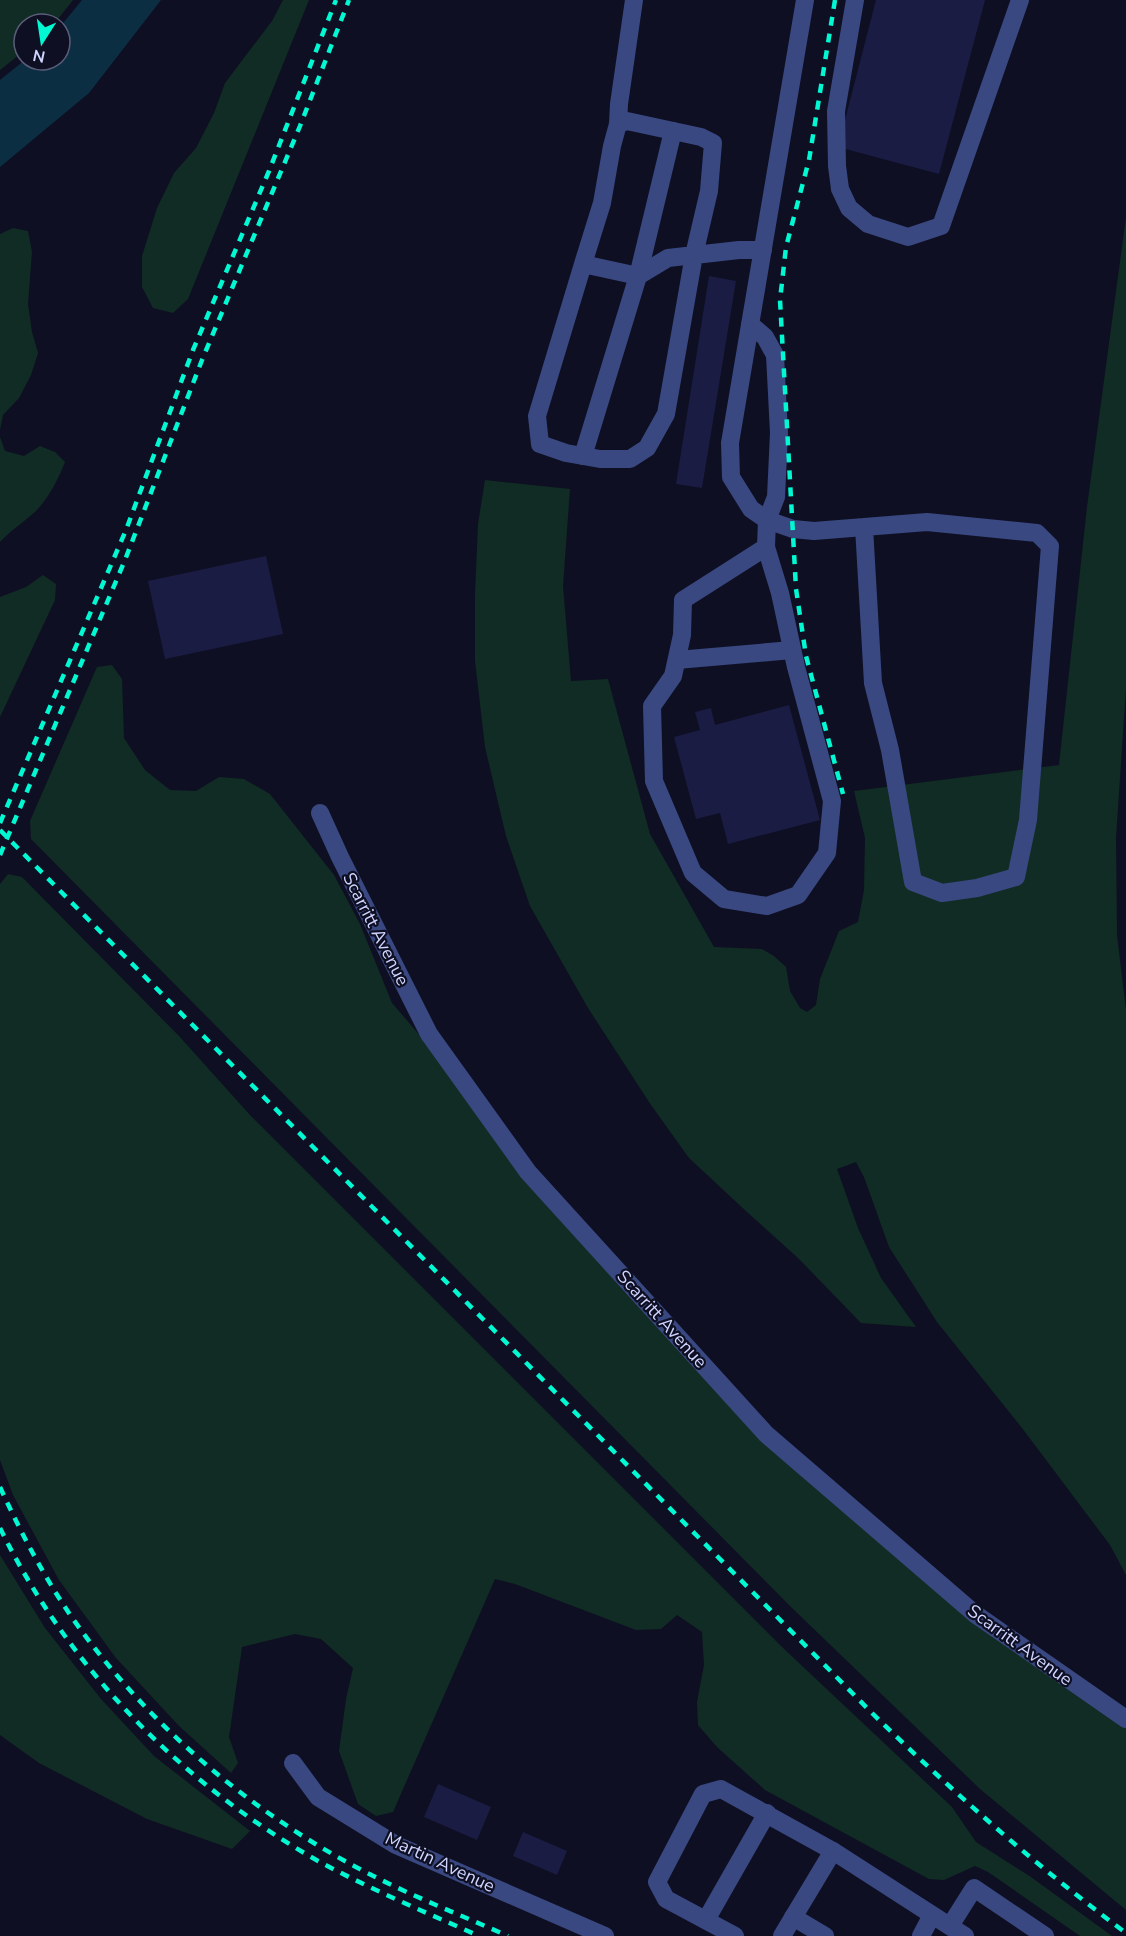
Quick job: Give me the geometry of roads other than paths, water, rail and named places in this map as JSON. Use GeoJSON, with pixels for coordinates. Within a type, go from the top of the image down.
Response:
{"type":"FeatureCollection","features":[{"type":"Feature","properties":{"kind":"street"},"geometry":{"type":"LineString","coordinates":[[618,124],[627,121],[701,137],[713,143],[709,191],[694,255],[666,414],[647,448],[630,459],[600,459],[566,453],[540,444],[537,416],[602,203],[618,124],[634,0]]}},
{"type":"Feature","properties":{"kind":"street"},"geometry":{"type":"LineString","coordinates":[[806,0],[730,443],[731,477],[751,509],[767,520],[793,529],[814,531],[864,527],[927,522],[1037,533],[1050,546],[1028,820],[1016,877],[977,888],[942,893],[913,882],[890,750],[873,683],[864,527]]}},
{"type":"Feature","properties":{"kind":"street"},"geometry":{"type":"LineString","coordinates":[[855,0],[836,111],[837,166],[840,189],[849,208],[868,224],[909,237],[941,226],[1020,0]]}},
{"type":"Feature","properties":{"kind":"street"},"geometry":{"type":"LineString","coordinates":[[583,456],[638,276],[673,131]]}},
{"type":"Feature","properties":{"kind":"street"},"geometry":{"type":"LineString","coordinates":[[583,264],[638,276],[668,258],[739,250],[763,250]]}},
{"type":"Feature","properties":{"kind":"street"},"geometry":{"type":"LineString","coordinates":[[750,324],[765,337],[775,355],[779,433],[777,476],[776,497],[767,520],[766,547],[780,593],[792,650],[832,801],[827,854],[798,896],[767,906],[724,898],[693,873],[654,781],[652,706],[673,676],[682,635],[683,600],[766,547]]}},
{"type":"Feature","properties":{"kind":"street"},"geometry":{"type":"LineString","coordinates":[[677,660],[792,650]]}},
{"type":"Feature","properties":{"kind":"street","name":"Scarritt Avenue"},"geometry":{"type":"LineString","coordinates":[[320,813],[429,1034],[528,1172],[766,1434],[975,1614],[1126,1719]]}},
{"type":"Feature","properties":{"kind":"street","name":"Martin Avenue"},"geometry":{"type":"LineString","coordinates":[[293,1763],[318,1797],[396,1845],[606,1936]]}},
{"type":"Feature","properties":{"kind":"street"},"geometry":{"type":"LineString","coordinates":[[735,1936],[666,1899],[657,1882],[703,1794],[721,1789],[833,1851],[958,1931],[974,1888],[1046,1936]]}},
{"type":"Feature","properties":{"kind":"street"},"geometry":{"type":"LineString","coordinates":[[706,1920],[767,1813]]}},
{"type":"Feature","properties":{"kind":"street"},"geometry":{"type":"LineString","coordinates":[[782,1936],[833,1851]]}},
{"type":"Feature","properties":{"kind":"street"},"geometry":{"type":"LineString","coordinates":[[921,1936],[932,1915]]}},
{"type":"Feature","properties":{"kind":"street"},"geometry":{"type":"LineString","coordinates":[[793,1917],[825,1936]]}},
{"type":"Feature","properties":{"kind":"water"},"geometry":{"type":"Polygon","coordinates":[[[82,0],[161,0],[89,93],[0,167],[0,80],[12,70],[72,72],[72,12],[82,0]]]}},
{"type":"Feature","properties":{"kind":"railway"},"geometry":{"type":"LineString","coordinates":[[0,823],[126,530],[193,350],[269,171],[336,0]]}},
{"type":"Feature","properties":{"kind":"railway"},"geometry":{"type":"LineString","coordinates":[[0,855],[125,560],[202,360],[300,126],[349,0]]}},
{"type":"Feature","properties":{"kind":"railway"},"geometry":{"type":"LineString","coordinates":[[835,0],[809,160],[786,247],[780,300],[796,589],[806,656],[843,794]]}},
{"type":"Feature","properties":{"kind":"railway"},"geometry":{"type":"LineString","coordinates":[[0,830],[873,1714],[996,1828],[1126,1933]]}},
{"type":"Feature","properties":{"kind":"railway"},"geometry":{"type":"LineString","coordinates":[[0,1487],[34,1555],[73,1619],[132,1692],[199,1759],[236,1789],[313,1843],[392,1885],[508,1936]]}},
{"type":"Feature","properties":{"kind":"railway"},"geometry":{"type":"LineString","coordinates":[[0,1528],[28,1580],[60,1629],[95,1675],[176,1759],[268,1830],[318,1861],[378,1891],[479,1936]]}}]}
